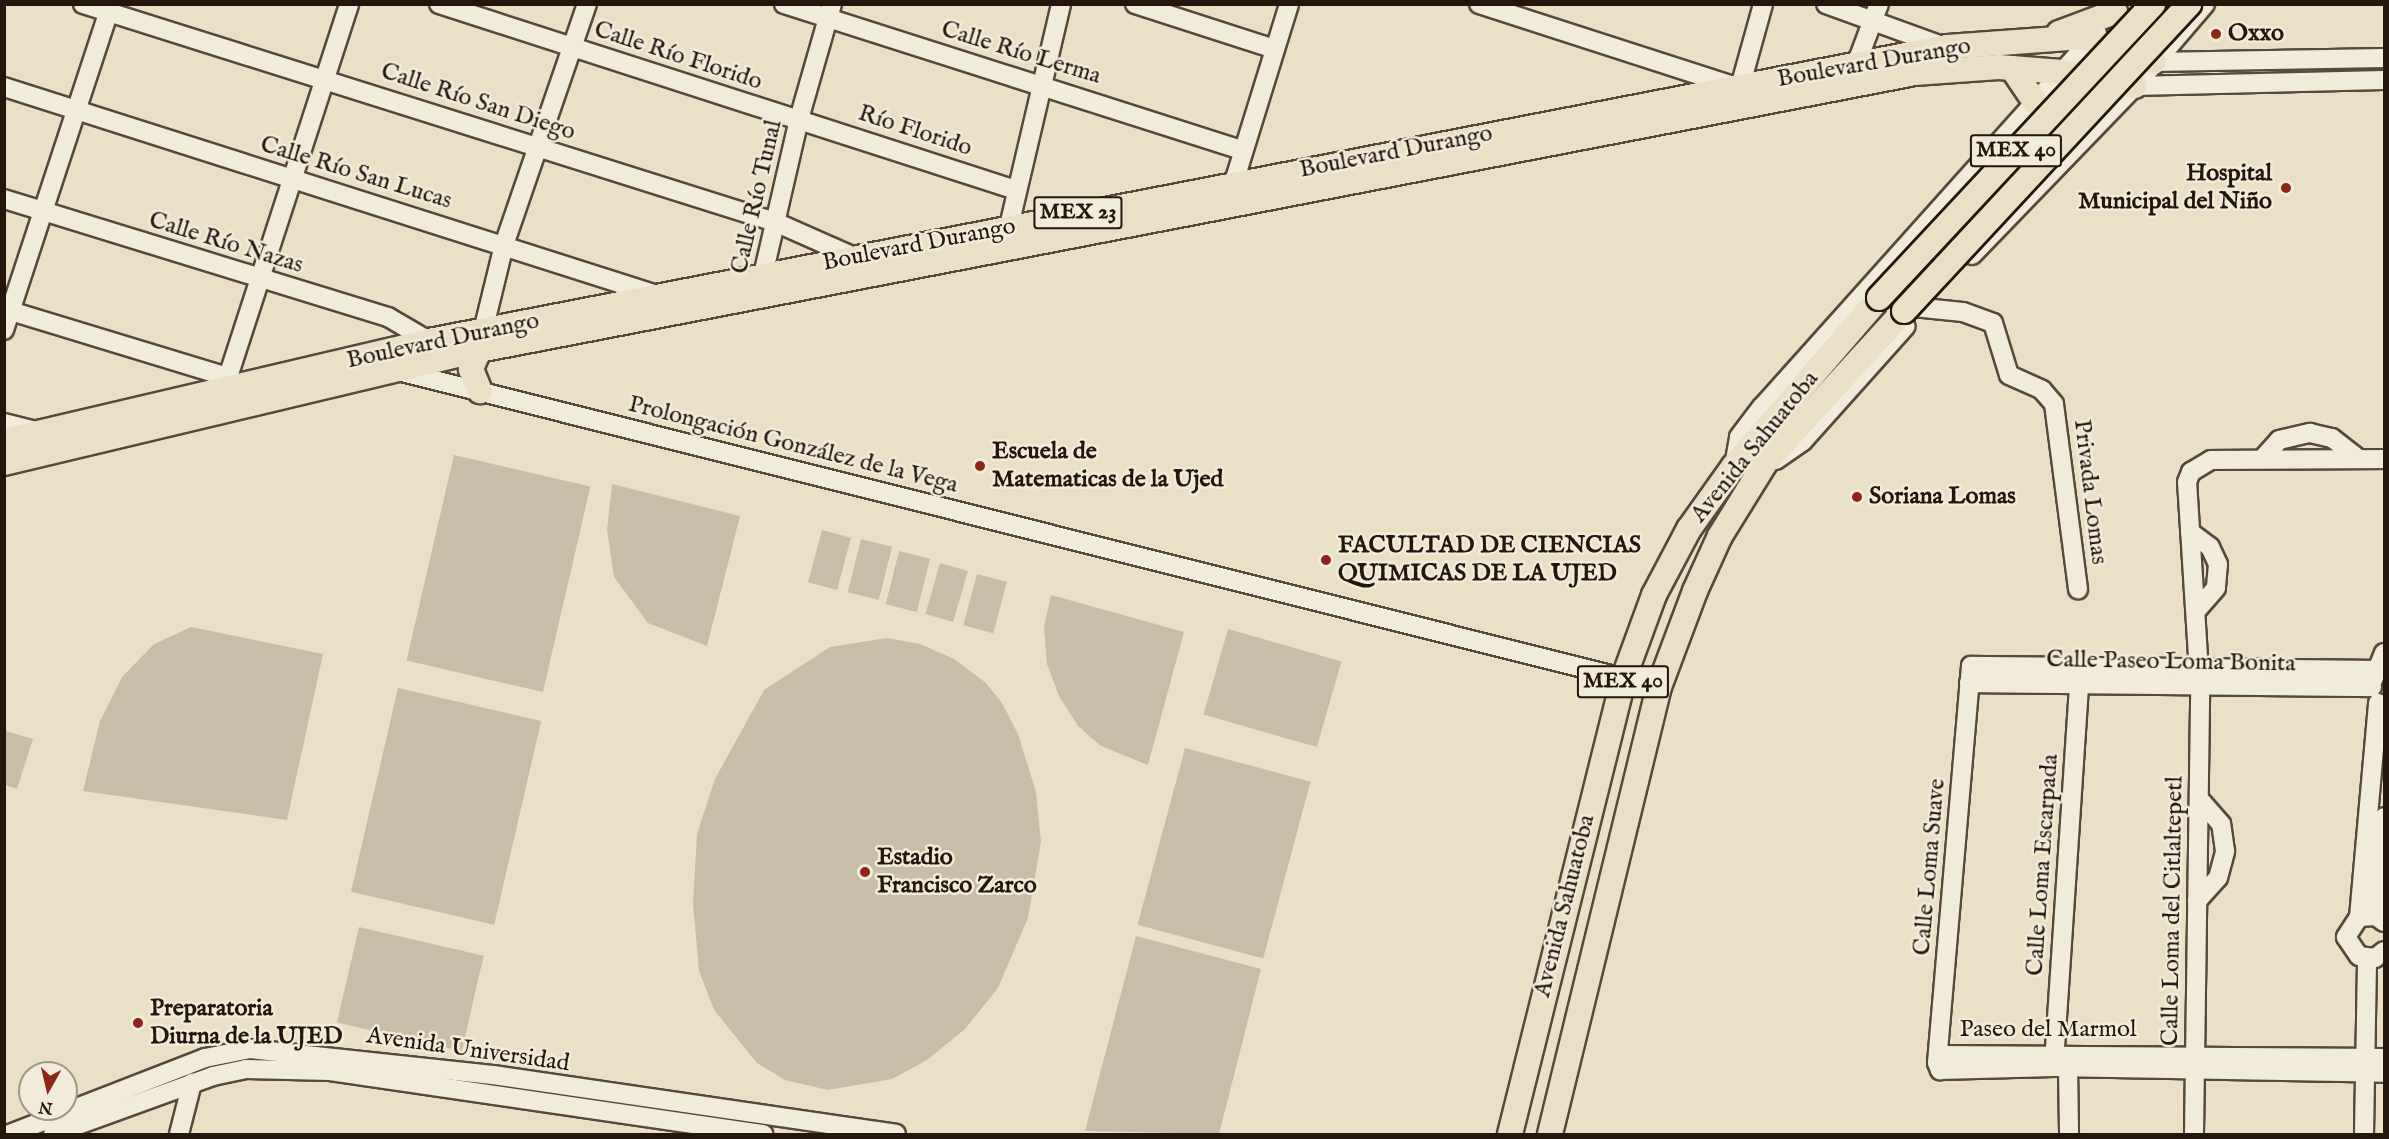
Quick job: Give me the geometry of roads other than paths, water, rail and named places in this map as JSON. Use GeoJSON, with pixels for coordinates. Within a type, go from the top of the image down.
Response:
{"type":"FeatureCollection","features":[{"type":"Feature","properties":{"kind":"main road","name":"Avenida Sahuatoba"},"geometry":{"type":"LineString","coordinates":[[1510,1134],[1624,677],[1654,595],[1689,529],[1734,466],[1876,291],[2153,4]]}},
{"type":"Feature","properties":{"kind":"main road"},"geometry":{"type":"LineString","coordinates":[[2051,37],[2125,7]]}},
{"type":"Feature","properties":{"kind":"main road","name":"Avenida Sahuatoba"},"geometry":{"type":"LineString","coordinates":[[1550,1134],[1659,687],[1720,536],[1765,463],[1913,309],[2188,15]]}},
{"type":"Feature","properties":{"kind":"main road","name":"Boulevard Durango"},"geometry":{"type":"LineString","coordinates":[[4,441],[231,391],[383,363],[481,341],[658,295],[761,286],[1230,194],[1736,99],[1852,76],[1947,47],[2051,37],[2093,38],[2154,62]]}},
{"type":"Feature","properties":{"kind":"main road","name":"Boulevard Durango"},"geometry":{"type":"LineString","coordinates":[[1852,76],[2012,68],[2062,72],[2134,86]]}},
{"type":"Feature","properties":{"kind":"main road"},"geometry":{"type":"LineString","coordinates":[[2012,68],[2030,108]]}},
{"type":"Feature","properties":{"kind":"main road","name":"Boulevard Durango"},"geometry":{"type":"LineString","coordinates":[[383,363],[429,341],[481,341],[693,308],[854,257],[1006,239]]}},
{"type":"Feature","properties":{"kind":"main road"},"geometry":{"type":"LineString","coordinates":[[480,391],[471,369],[481,341]]}},
{"type":"Feature","properties":{"kind":"main road","name":"Boulevard Durango"},"geometry":{"type":"LineString","coordinates":[[4,463],[65,448],[231,391]]}},
{"type":"Feature","properties":{"kind":"street","name":"Calle Río San Diego"},"geometry":{"type":"LineString","coordinates":[[84,4],[110,9],[775,222],[854,257]]}},
{"type":"Feature","properties":{"kind":"street"},"geometry":{"type":"LineString","coordinates":[[8,309],[231,391],[260,281],[349,4]]}},
{"type":"Feature","properties":{"kind":"street","name":"Calle Río Florido"},"geometry":{"type":"LineString","coordinates":[[439,4],[799,118]]}},
{"type":"Feature","properties":{"kind":"street"},"geometry":{"type":"LineString","coordinates":[[481,341],[504,245],[587,4]]}},
{"type":"Feature","properties":{"kind":"street","name":"Calle Río Lerma"},"geometry":{"type":"LineString","coordinates":[[784,4],[830,11],[1242,150]]}},
{"type":"Feature","properties":{"kind":"street"},"geometry":{"type":"LineString","coordinates":[[1006,239],[1061,4]]}},
{"type":"Feature","properties":{"kind":"street"},"geometry":{"type":"LineString","coordinates":[[1135,4],[1274,49]]}},
{"type":"Feature","properties":{"kind":"street"},"geometry":{"type":"LineString","coordinates":[[1230,194],[1289,4]]}},
{"type":"Feature","properties":{"kind":"street"},"geometry":{"type":"LineString","coordinates":[[1479,4],[1523,11],[1736,99],[1763,4]]}},
{"type":"Feature","properties":{"kind":"street"},"geometry":{"type":"LineString","coordinates":[[1826,4],[1876,12],[1947,47]]}},
{"type":"Feature","properties":{"kind":"street"},"geometry":{"type":"LineString","coordinates":[[2188,15],[2152,20],[2125,7],[2093,38],[2030,108],[1876,291],[1878,295],[1894,305],[1913,309],[2134,86],[2188,15],[2205,4]]}},
{"type":"Feature","properties":{"kind":"street"},"geometry":{"type":"LineString","coordinates":[[4,330],[8,309],[44,211],[110,9]]}},
{"type":"Feature","properties":{"kind":"street","name":"Calle Río Tunal"},"geometry":{"type":"LineString","coordinates":[[761,286],[799,118],[830,11]]}},
{"type":"Feature","properties":{"kind":"street"},"geometry":{"type":"LineString","coordinates":[[1852,76],[1876,12]]}},
{"type":"Feature","properties":{"kind":"street"},"geometry":{"type":"LineString","coordinates":[[2154,62],[2385,58]]}},
{"type":"Feature","properties":{"kind":"street"},"geometry":{"type":"LineString","coordinates":[[2325,59],[2326,81]]}},
{"type":"Feature","properties":{"kind":"street"},"geometry":{"type":"LineString","coordinates":[[2134,86],[2385,80]]}},
{"type":"Feature","properties":{"kind":"street","name":"Calle Río San Lucas"},"geometry":{"type":"LineString","coordinates":[[4,87],[504,245],[693,308]]}},
{"type":"Feature","properties":{"kind":"street"},"geometry":{"type":"LineString","coordinates":[[2030,108],[2057,135],[2060,163]]}},
{"type":"Feature","properties":{"kind":"street","name":"Río Florido"},"geometry":{"type":"LineString","coordinates":[[799,118],[1016,190]]}},
{"type":"Feature","properties":{"kind":"street","name":"Calle Río Nazas"},"geometry":{"type":"LineString","coordinates":[[4,199],[260,281],[388,317],[429,341]]}},
{"type":"Feature","properties":{"kind":"street","name":"Privada Lomas"},"geometry":{"type":"LineString","coordinates":[[1913,309],[1963,312],[1993,323],[2002,340],[2008,375],[2042,390],[2054,404],[2078,589]]}},
{"type":"Feature","properties":{"kind":"street","name":"Prolongación González de la Vega"},"geometry":{"type":"LineString","coordinates":[[383,363],[480,391],[1659,687]]}},
{"type":"Feature","properties":{"kind":"street"},"geometry":{"type":"LineString","coordinates":[[4,423],[42,433],[65,448]]}},
{"type":"Feature","properties":{"kind":"street"},"geometry":{"type":"LineString","coordinates":[[2263,458],[2279,440],[2310,433],[2332,438],[2356,457]]}},
{"type":"Feature","properties":{"kind":"street","name":"Calle Loma del Citlaltepetl"},"geometry":{"type":"LineString","coordinates":[[2194,1134],[2200,668],[2198,609],[2186,496],[2191,472],[2211,460],[2356,457],[2385,459]]}},
{"type":"Feature","properties":{"kind":"street"},"geometry":{"type":"LineString","coordinates":[[2373,918],[2377,804],[2377,691],[2385,652]]}},
{"type":"Feature","properties":{"kind":"street","name":"Calle Paseo Loma Bonita"},"geometry":{"type":"LineString","coordinates":[[1971,674],[2080,667],[2200,668],[2377,691]]}},
{"type":"Feature","properties":{"kind":"street","name":"Calle Loma Escarpada"},"geometry":{"type":"LineString","coordinates":[[2069,1134],[2059,1062],[2080,667]]}},
{"type":"Feature","properties":{"kind":"street","name":"Calle Paseo Loma Bonita"},"geometry":{"type":"LineString","coordinates":[[1971,674],[2080,686],[2377,691]]}},
{"type":"Feature","properties":{"kind":"street","name":"Calle Loma Suave"},"geometry":{"type":"LineString","coordinates":[[1939,1062],[1971,674]]}},
{"type":"Feature","properties":{"kind":"street"},"geometry":{"type":"LineString","coordinates":[[2197,901],[2218,878],[2225,851],[2221,824],[2200,800]]}},
{"type":"Feature","properties":{"kind":"street"},"geometry":{"type":"LineString","coordinates":[[2385,817],[2373,918],[2346,936],[2352,951],[2367,958],[2385,951]]}},
{"type":"Feature","properties":{"kind":"street"},"geometry":{"type":"LineString","coordinates":[[2364,1134],[2367,958]]}},
{"type":"Feature","properties":{"kind":"street","name":"Avenida Universidad"},"geometry":{"type":"LineString","coordinates":[[10,1134],[205,1058],[250,1049],[493,1076],[872,1133],[896,1134]]}},
{"type":"Feature","properties":{"kind":"street"},"geometry":{"type":"LineString","coordinates":[[2364,1065],[2385,1058]]}},
{"type":"Feature","properties":{"kind":"street","name":"Paseo del Marmol"},"geometry":{"type":"LineString","coordinates":[[1939,1062],[2364,1065]]}},
{"type":"Feature","properties":{"kind":"street"},"geometry":{"type":"LineString","coordinates":[[2364,1065],[2385,1073]]}},
{"type":"Feature","properties":{"kind":"street","name":"Avenida Universidad"},"geometry":{"type":"LineString","coordinates":[[61,1133],[192,1083],[246,1069],[330,1071],[763,1134]]}},
{"type":"Feature","properties":{"kind":"street"},"geometry":{"type":"LineString","coordinates":[[179,1134],[192,1083]]}},
{"type":"Feature","properties":{"kind":"place","name":"Oxxo"},"geometry":{"type":"Point","coordinates":[2216,34]}},
{"type":"Feature","properties":{"kind":"place","name":"Hospital Municipal del Niño"},"geometry":{"type":"Point","coordinates":[2286,188]}},
{"type":"Feature","properties":{"kind":"place","name":"Escuela de Matematicas de la Ujed"},"geometry":{"type":"Point","coordinates":[980,466]}},
{"type":"Feature","properties":{"kind":"place","name":"Soriana Lomas"},"geometry":{"type":"Point","coordinates":[1857,497]}},
{"type":"Feature","properties":{"kind":"place","name":"FACULTAD DE CIENCIAS QUIMICAS DE LA UJED"},"geometry":{"type":"Point","coordinates":[1326,560]}},
{"type":"Feature","properties":{"kind":"place","name":"Estadio Francisco Zarco"},"geometry":{"type":"Point","coordinates":[865,872]}},
{"type":"Feature","properties":{"kind":"place","name":"Preparatoria Diurna de la UJED"},"geometry":{"type":"Point","coordinates":[138,1023]}}]}
